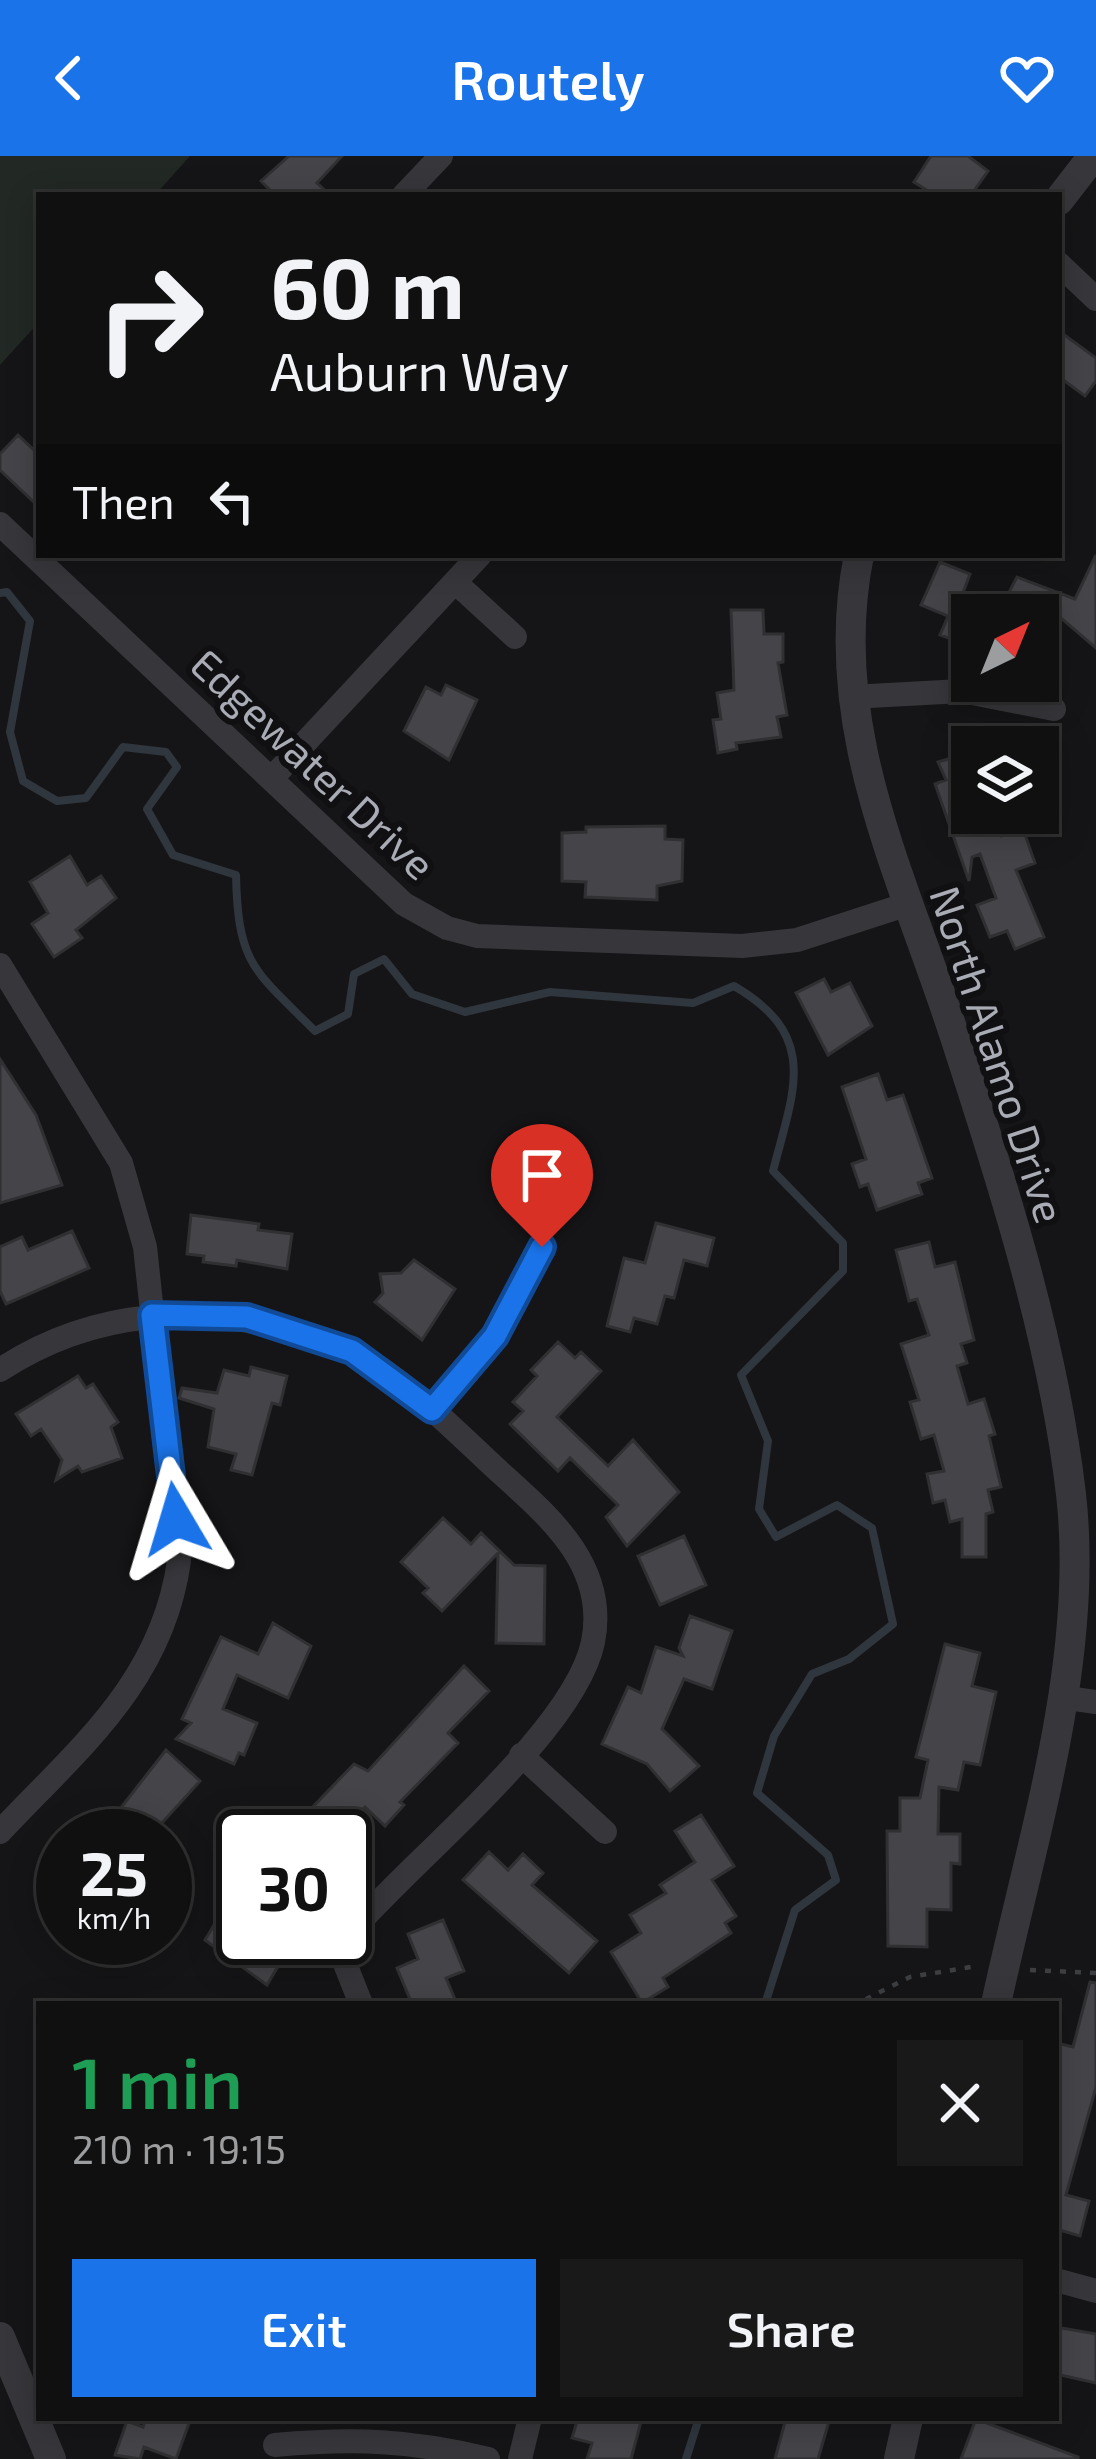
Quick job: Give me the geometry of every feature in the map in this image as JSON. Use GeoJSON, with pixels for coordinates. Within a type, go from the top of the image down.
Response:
{"type":"FeatureCollection","features":[{"type":"Feature","properties":{"kind":"street"},"geometry":{"type":"LineString","coordinates":[[407,192],[441,156]]}},
{"type":"Feature","properties":{"kind":"street"},"geometry":{"type":"LineString","coordinates":[[1062,196],[1093,156]]}},
{"type":"Feature","properties":{"kind":"street"},"geometry":{"type":"LineString","coordinates":[[1062,267],[1096,299]]}},
{"type":"Feature","properties":{"kind":"street","name":"Edgewater Drive"},"geometry":{"type":"LineString","coordinates":[[0,524],[36,548]]}},
{"type":"Feature","properties":{"kind":"street"},"geometry":{"type":"LineString","coordinates":[[272,778],[477,558]]}},
{"type":"Feature","properties":{"kind":"street","name":"North Alamo Drive"},"geometry":{"type":"LineString","coordinates":[[859,558],[850,617],[850,697],[866,779],[956,1037],[1023,1267],[1057,1415],[1076,1567],[1061,1697],[997,2001]]}},
{"type":"Feature","properties":{"kind":"street","name":"Edgewater Drive"},"geometry":{"type":"LineString","coordinates":[[57,562],[404,904],[447,928],[477,936],[742,946],[797,940],[908,904]]}},
{"type":"Feature","properties":{"kind":"street"},"geometry":{"type":"LineString","coordinates":[[454,582],[515,638]]}},
{"type":"Feature","properties":{"kind":"street"},"geometry":{"type":"LineString","coordinates":[[850,697],[962,692],[1054,709]]}},
{"type":"Feature","properties":{"kind":"street"},"geometry":{"type":"LineString","coordinates":[[0,965],[121,1163],[145,1247],[176,1519],[173,1604],[146,1669],[118,1707],[0,1832]]}},
{"type":"Feature","properties":{"kind":"street"},"geometry":{"type":"LineString","coordinates":[[432,1410],[495,1336],[542,1247]]}},
{"type":"Feature","properties":{"kind":"street"},"geometry":{"type":"LineString","coordinates":[[0,1370],[67,1333],[152,1315],[247,1317],[352,1351],[432,1410],[556,1522],[588,1576],[595,1605],[588,1665],[554,1720],[338,1946],[360,2001]]}},
{"type":"Feature","properties":{"kind":"street"},"geometry":{"type":"LineString","coordinates":[[1061,1697],[1096,1702]]}},
{"type":"Feature","properties":{"kind":"street"},"geometry":{"type":"LineString","coordinates":[[521,1755],[605,1832]]}},
{"type":"Feature","properties":{"kind":"street"},"geometry":{"type":"LineString","coordinates":[[1059,2281],[1096,2291]]}},
{"type":"Feature","properties":{"kind":"street"},"geometry":{"type":"LineString","coordinates":[[0,2337],[51,2459]]}},
{"type":"Feature","properties":{"kind":"street"},"geometry":{"type":"LineString","coordinates":[[520,2459],[529,2421]]}},
{"type":"Feature","properties":{"kind":"street"},"geometry":{"type":"LineString","coordinates":[[899,2459],[907,2421]]}},
{"type":"Feature","properties":{"kind":"street"},"geometry":{"type":"LineString","coordinates":[[275,2446],[345,2439],[414,2441],[488,2459]]}},
{"type":"Feature","properties":{"kind":"path"},"geometry":{"type":"LineString","coordinates":[[858,2001],[910,1977],[951,1967],[1005,1965],[1096,1973]]}},
{"type":"Feature","properties":{"kind":"shaded area"},"geometry":{"type":"Polygon","coordinates":[[[0,156],[190,156],[158,192],[36,192],[36,325],[0,365],[0,156]]]}},
{"type":"Feature","properties":{"kind":"building"},"geometry":{"type":"Polygon","coordinates":[[[289,156],[342,156],[317,183],[327,192],[272,192],[261,181],[289,156]]]}},
{"type":"Feature","properties":{"kind":"building"},"geometry":{"type":"Polygon","coordinates":[[[931,156],[968,156],[988,171],[973,192],[929,192],[914,182],[931,156]]]}},
{"type":"Feature","properties":{"kind":"building"},"geometry":{"type":"Polygon","coordinates":[[[1062,333],[1096,358],[1096,381],[1085,396],[1062,379],[1062,333]]]}},
{"type":"Feature","properties":{"kind":"building"},"geometry":{"type":"Polygon","coordinates":[[[18,435],[36,452],[36,504],[0,470],[0,454],[18,435]]]}},
{"type":"Feature","properties":{"kind":"building"},"geometry":{"type":"Polygon","coordinates":[[[1096,555],[1096,648],[1059,616],[1059,594],[1008,594],[1017,577],[1075,599],[1096,555]]]}},
{"type":"Feature","properties":{"kind":"building"},"geometry":{"type":"Polygon","coordinates":[[[940,562],[970,574],[963,594],[951,594],[951,639],[940,635],[948,616],[921,605],[940,562]]]}},
{"type":"Feature","properties":{"kind":"building"},"geometry":{"type":"Polygon","coordinates":[[[731,610],[763,610],[764,634],[783,634],[783,662],[778,663],[787,715],[777,717],[781,737],[736,743],[737,749],[718,753],[713,720],[721,719],[717,693],[734,690],[731,610]]]}},
{"type":"Feature","properties":{"kind":"building"},"geometry":{"type":"Polygon","coordinates":[[[446,685],[477,700],[449,760],[404,731],[426,687],[441,695],[446,685]]]}},
{"type":"Feature","properties":{"kind":"building"},"geometry":{"type":"Polygon","coordinates":[[[951,758],[951,830],[935,784],[946,780],[938,762],[951,758]]]}},
{"type":"Feature","properties":{"kind":"building"},"geometry":{"type":"Polygon","coordinates":[[[665,826],[665,839],[683,840],[682,881],[657,886],[657,900],[585,897],[586,882],[562,881],[562,833],[586,832],[586,827],[665,826]]]}},
{"type":"Feature","properties":{"kind":"building"},"geometry":{"type":"Polygon","coordinates":[[[953,834],[1025,834],[1035,863],[1016,870],[1044,937],[1015,949],[1007,931],[990,937],[977,905],[996,898],[980,854],[972,857],[969,881],[953,834]]]}},
{"type":"Feature","properties":{"kind":"building"},"geometry":{"type":"Polygon","coordinates":[[[70,856],[87,885],[101,876],[116,898],[76,930],[82,938],[54,957],[32,924],[48,913],[30,882],[70,856]]]}},
{"type":"Feature","properties":{"kind":"building"},"geometry":{"type":"Polygon","coordinates":[[[824,979],[831,992],[850,983],[872,1026],[828,1055],[796,993],[824,979]]]}},
{"type":"Feature","properties":{"kind":"building"},"geometry":{"type":"Polygon","coordinates":[[[0,1059],[36,1115],[62,1185],[0,1203],[0,1059]]]}},
{"type":"Feature","properties":{"kind":"building"},"geometry":{"type":"Polygon","coordinates":[[[878,1074],[887,1100],[903,1095],[932,1178],[918,1183],[922,1194],[877,1210],[868,1184],[860,1187],[852,1164],[866,1159],[842,1087],[878,1074]]]}},
{"type":"Feature","properties":{"kind":"building"},"geometry":{"type":"Polygon","coordinates":[[[191,1215],[259,1224],[258,1230],[292,1234],[287,1269],[237,1260],[236,1266],[203,1262],[204,1256],[187,1254],[191,1215]]]}},
{"type":"Feature","properties":{"kind":"building"},"geometry":{"type":"Polygon","coordinates":[[[656,1223],[714,1238],[707,1266],[684,1260],[674,1298],[665,1296],[657,1324],[634,1318],[630,1332],[607,1326],[624,1258],[645,1263],[656,1223]]]}},
{"type":"Feature","properties":{"kind":"building"},"geometry":{"type":"Polygon","coordinates":[[[72,1231],[89,1268],[6,1304],[0,1291],[0,1247],[22,1237],[28,1250],[72,1231]]]}},
{"type":"Feature","properties":{"kind":"building"},"geometry":{"type":"Polygon","coordinates":[[[929,1242],[935,1267],[955,1262],[974,1340],[961,1344],[967,1363],[957,1366],[968,1404],[984,1399],[995,1434],[989,1436],[1001,1487],[988,1490],[993,1512],[986,1514],[986,1557],[962,1557],[962,1519],[950,1522],[945,1500],[933,1503],[927,1474],[944,1471],[934,1435],[921,1439],[910,1402],[919,1400],[901,1344],[929,1335],[917,1299],[909,1301],[896,1250],[929,1242]]]}},
{"type":"Feature","properties":{"kind":"building"},"geometry":{"type":"Polygon","coordinates":[[[414,1260],[455,1289],[422,1340],[375,1302],[383,1293],[380,1274],[401,1273],[414,1260]]]}},
{"type":"Feature","properties":{"kind":"building"},"geometry":{"type":"Polygon","coordinates":[[[558,1342],[575,1358],[581,1352],[601,1371],[557,1417],[608,1466],[633,1440],[679,1492],[627,1546],[606,1517],[618,1505],[570,1458],[558,1471],[510,1424],[523,1411],[513,1402],[537,1376],[531,1370],[558,1342]]]}},
{"type":"Feature","properties":{"kind":"building"},"geometry":{"type":"Polygon","coordinates":[[[251,1367],[287,1376],[280,1405],[272,1403],[252,1475],[231,1470],[236,1454],[208,1447],[214,1409],[179,1398],[182,1388],[217,1393],[224,1370],[249,1376],[251,1367]]]}},
{"type":"Feature","properties":{"kind":"building"},"geometry":{"type":"Polygon","coordinates":[[[78,1376],[86,1388],[93,1384],[118,1422],[111,1427],[122,1458],[82,1472],[78,1466],[56,1480],[62,1460],[41,1429],[31,1436],[16,1414],[78,1376]]]}},
{"type":"Feature","properties":{"kind":"building"},"geometry":{"type":"Polygon","coordinates":[[[443,1518],[471,1544],[481,1533],[514,1565],[545,1566],[544,1644],[496,1643],[498,1553],[442,1611],[423,1593],[428,1588],[401,1562],[443,1518]]]}},
{"type":"Feature","properties":{"kind":"building"},"geometry":{"type":"Polygon","coordinates":[[[684,1536],[706,1585],[660,1605],[638,1556],[684,1536]]]}},
{"type":"Feature","properties":{"kind":"building"},"geometry":{"type":"Polygon","coordinates":[[[690,1616],[732,1631],[712,1689],[684,1679],[662,1729],[699,1766],[670,1791],[647,1764],[602,1744],[628,1687],[641,1693],[656,1647],[683,1656],[679,1648],[690,1616]]]}},
{"type":"Feature","properties":{"kind":"building"},"geometry":{"type":"Polygon","coordinates":[[[273,1623],[311,1646],[288,1698],[237,1675],[223,1709],[257,1723],[244,1755],[239,1753],[234,1764],[176,1739],[191,1723],[182,1719],[221,1637],[258,1654],[273,1623]]]}},
{"type":"Feature","properties":{"kind":"building"},"geometry":{"type":"Polygon","coordinates":[[[945,1644],[980,1653],[972,1686],[996,1692],[980,1765],[964,1762],[958,1790],[939,1787],[938,1834],[960,1834],[960,1864],[951,1863],[951,1910],[927,1909],[927,1947],[888,1946],[887,1831],[900,1831],[900,1798],[920,1798],[928,1760],[916,1757],[945,1644]]]}},
{"type":"Feature","properties":{"kind":"building"},"geometry":{"type":"Polygon","coordinates":[[[464,1666],[489,1691],[448,1733],[458,1743],[400,1802],[404,1805],[385,1826],[365,1807],[311,1809],[354,1764],[368,1771],[464,1666]]]}},
{"type":"Feature","properties":{"kind":"building"},"geometry":{"type":"Polygon","coordinates":[[[166,1750],[200,1781],[175,1809],[120,1809],[166,1750]]]}},
{"type":"Feature","properties":{"kind":"building"},"geometry":{"type":"Polygon","coordinates":[[[701,1815],[734,1866],[712,1880],[736,1916],[725,1923],[731,1933],[663,1978],[668,1987],[641,2001],[611,1952],[641,1933],[630,1915],[666,1893],[660,1885],[695,1862],[675,1831],[701,1815]]]}},
{"type":"Feature","properties":{"kind":"building"},"geometry":{"type":"Polygon","coordinates":[[[489,1852],[508,1870],[523,1854],[543,1873],[532,1885],[597,1941],[569,1973],[463,1880],[489,1852]]]}},
{"type":"Feature","properties":{"kind":"building"},"geometry":{"type":"Polygon","coordinates":[[[443,1920],[464,1971],[446,1978],[456,2001],[411,2001],[397,1968],[418,1959],[408,1934],[443,1920]]]}},
{"type":"Feature","properties":{"kind":"building"},"geometry":{"type":"Polygon","coordinates":[[[216,1921],[216,1948],[205,1940],[216,1921]]]}},
{"type":"Feature","properties":{"kind":"building"},"geometry":{"type":"Polygon","coordinates":[[[239,1965],[279,1965],[267,1985],[239,1965]]]}},
{"type":"Feature","properties":{"kind":"building"},"geometry":{"type":"Polygon","coordinates":[[[1090,1982],[1096,1983],[1096,2087],[1066,2195],[1089,2201],[1080,2236],[1059,2230],[1059,2044],[1073,2047],[1090,1982]]]}},
{"type":"Feature","properties":{"kind":"building"},"geometry":{"type":"Polygon","coordinates":[[[1059,2328],[1096,2334],[1096,2383],[1059,2375],[1059,2328]]]}},
{"type":"Feature","properties":{"kind":"building"},"geometry":{"type":"Polygon","coordinates":[[[127,2421],[143,2427],[145,2421],[190,2421],[176,2459],[144,2447],[140,2459],[115,2455],[127,2421]]]}},
{"type":"Feature","properties":{"kind":"building"},"geometry":{"type":"Polygon","coordinates":[[[577,2421],[641,2421],[631,2459],[587,2459],[592,2443],[572,2438],[577,2421]]]}},
{"type":"Feature","properties":{"kind":"building"},"geometry":{"type":"Polygon","coordinates":[[[785,2421],[829,2421],[818,2459],[775,2459],[785,2421]]]}},
{"type":"Feature","properties":{"kind":"building"},"geometry":{"type":"Polygon","coordinates":[[[975,2421],[1078,2457],[1078,2459],[961,2459],[975,2421]]]}},
{"type":"Feature","properties":{"kind":"waterway"},"geometry":{"type":"LineString","coordinates":[[0,593],[7,592],[30,621],[10,732],[23,781],[57,801],[86,798],[123,747],[166,752],[177,767],[147,809],[173,855],[236,875],[241,929],[253,964],[315,1031],[348,1014],[354,974],[384,959],[412,994],[465,1012],[550,992],[693,1003],[734,986],[779,1024],[794,1067],[788,1115],[773,1171],[843,1243],[843,1271],[741,1375],[768,1441],[759,1509],[776,1537],[837,1505],[872,1528],[893,1624],[849,1659],[812,1674],[774,1736],[757,1793],[828,1855],[836,1880],[795,1910],[766,2001]]}},
{"type":"Feature","properties":{"kind":"waterway"},"geometry":{"type":"LineString","coordinates":[[686,2459],[698,2421]]}},
{"type":"Feature","properties":{"kind":"route"},"geometry":{"type":"LineString","coordinates":[[176,1519],[152,1315],[247,1317],[352,1351],[432,1410],[495,1336],[542,1247]]}}]}
